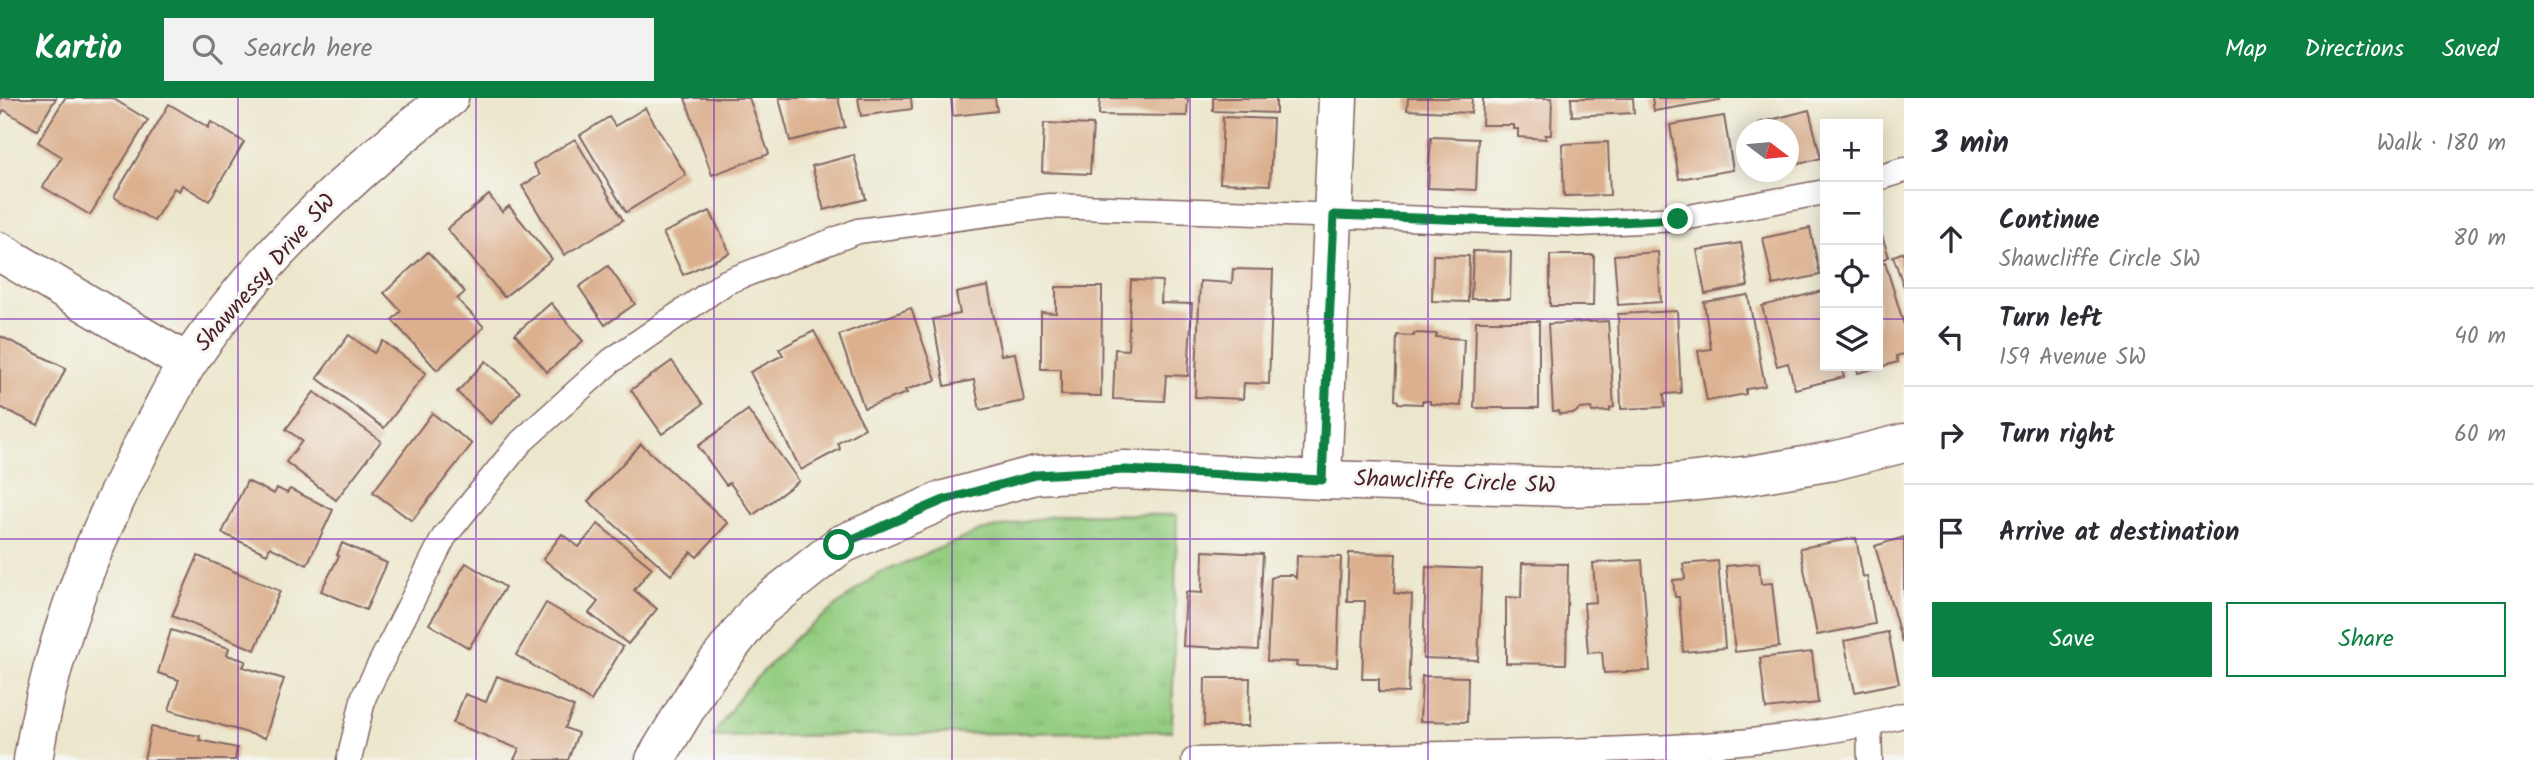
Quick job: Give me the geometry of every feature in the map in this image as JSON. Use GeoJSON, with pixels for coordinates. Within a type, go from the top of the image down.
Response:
{"type":"FeatureCollection","features":[{"type":"Feature","properties":{"kind":"street","name":"Shawnessy Drive SW"},"geometry":{"type":"LineString","coordinates":[[33,760],[37,732],[61,640],[93,551],[127,473],[187,363],[229,307],[313,213],[387,145],[449,98]]}},
{"type":"Feature","properties":{"kind":"street"},"geometry":{"type":"LineString","coordinates":[[1322,480],[1338,98]]}},
{"type":"Feature","properties":{"kind":"street"},"geometry":{"type":"LineString","coordinates":[[0,252],[187,363]]}},
{"type":"Feature","properties":{"kind":"street","name":"Shawcliffe Circle SW"},"geometry":{"type":"LineString","coordinates":[[655,760],[702,682],[759,609],[839,545],[944,500],[1036,475],[1125,470],[1322,480],[1568,486],[1658,485],[1833,461],[1904,443]]}},
{"type":"Feature","properties":{"kind":"lane"},"geometry":{"type":"LineString","coordinates":[[1883,176],[1904,170]]}},
{"type":"Feature","properties":{"kind":"lane"},"geometry":{"type":"LineString","coordinates":[[349,760],[363,696],[444,537],[521,442],[611,360],[726,282],[858,231],[1049,206],[1580,224],[1678,219],[1820,193]]}},
{"type":"Feature","properties":{"kind":"lane"},"geometry":{"type":"LineString","coordinates":[[1194,760],[1663,749],[1772,739],[1870,724],[1904,715]]}},
{"type":"Feature","properties":{"kind":"lane"},"geometry":{"type":"LineString","coordinates":[[1870,724],[1870,760]]}},
{"type":"Feature","properties":{"kind":"green space"},"geometry":{"type":"Polygon","coordinates":[[[1062,514],[1177,515],[1172,731],[712,737],[743,692],[795,638],[876,575],[980,531],[1062,514]]]}},
{"type":"Feature","properties":{"kind":"building"},"geometry":{"type":"Polygon","coordinates":[[[0,98],[56,98],[37,130],[4,110],[0,116],[0,98]]]}},
{"type":"Feature","properties":{"kind":"building"},"geometry":{"type":"Polygon","coordinates":[[[65,98],[112,98],[148,120],[90,215],[43,187],[62,157],[38,142],[65,98]]]}},
{"type":"Feature","properties":{"kind":"building"},"geometry":{"type":"Polygon","coordinates":[[[685,98],[749,98],[769,154],[712,175],[685,98]]]}},
{"type":"Feature","properties":{"kind":"building"},"geometry":{"type":"Polygon","coordinates":[[[779,98],[838,98],[845,127],[790,141],[779,98]]]}},
{"type":"Feature","properties":{"kind":"building"},"geometry":{"type":"Polygon","coordinates":[[[858,98],[911,98],[912,109],[861,116],[858,98]]]}},
{"type":"Feature","properties":{"kind":"building"},"geometry":{"type":"Polygon","coordinates":[[[951,98],[995,98],[997,111],[953,116],[951,98]]]}},
{"type":"Feature","properties":{"kind":"building"},"geometry":{"type":"Polygon","coordinates":[[[1100,98],[1188,98],[1187,116],[1099,115],[1100,98]]]}},
{"type":"Feature","properties":{"kind":"building"},"geometry":{"type":"Polygon","coordinates":[[[1213,98],[1276,98],[1276,113],[1213,111],[1213,98]]]}},
{"type":"Feature","properties":{"kind":"building"},"geometry":{"type":"Polygon","coordinates":[[[1408,98],[1472,98],[1471,113],[1407,110],[1408,98]]]}},
{"type":"Feature","properties":{"kind":"building"},"geometry":{"type":"Polygon","coordinates":[[[1483,98],[1552,98],[1551,135],[1545,135],[1546,139],[1518,137],[1518,129],[1514,129],[1514,125],[1482,125],[1483,98]]]}},
{"type":"Feature","properties":{"kind":"building"},"geometry":{"type":"Polygon","coordinates":[[[1571,98],[1633,98],[1634,113],[1572,116],[1571,98]]]}},
{"type":"Feature","properties":{"kind":"building"},"geometry":{"type":"Polygon","coordinates":[[[1652,98],[1719,98],[1720,100],[1654,111],[1652,98]]]}},
{"type":"Feature","properties":{"kind":"building"},"geometry":{"type":"Polygon","coordinates":[[[169,104],[208,128],[211,122],[244,142],[209,201],[182,185],[179,191],[174,188],[154,221],[114,197],[169,104]]]}},
{"type":"Feature","properties":{"kind":"building"},"geometry":{"type":"Polygon","coordinates":[[[645,108],[686,175],[626,212],[580,135],[609,117],[615,126],[645,108]]]}},
{"type":"Feature","properties":{"kind":"building"},"geometry":{"type":"Polygon","coordinates":[[[1809,110],[1820,158],[1799,164],[1799,119],[1774,119],[1809,110]]]}},
{"type":"Feature","properties":{"kind":"building"},"geometry":{"type":"Polygon","coordinates":[[[1724,116],[1733,170],[1679,179],[1670,125],[1724,116]]]}},
{"type":"Feature","properties":{"kind":"building"},"geometry":{"type":"Polygon","coordinates":[[[1223,117],[1273,119],[1270,185],[1220,183],[1223,117]]]}},
{"type":"Feature","properties":{"kind":"building"},"geometry":{"type":"Polygon","coordinates":[[[1044,123],[1093,125],[1090,174],[1042,172],[1044,123]]]}},
{"type":"Feature","properties":{"kind":"building"},"geometry":{"type":"Polygon","coordinates":[[[1431,137],[1478,139],[1476,190],[1428,188],[1431,137]]]}},
{"type":"Feature","properties":{"kind":"building"},"geometry":{"type":"Polygon","coordinates":[[[575,139],[623,220],[564,255],[522,186],[540,175],[533,164],[575,139]]]}},
{"type":"Feature","properties":{"kind":"building"},"geometry":{"type":"Polygon","coordinates":[[[1608,142],[1610,195],[1564,196],[1562,144],[1608,142]]]}},
{"type":"Feature","properties":{"kind":"building"},"geometry":{"type":"Polygon","coordinates":[[[854,155],[866,199],[824,210],[812,166],[854,155]]]}},
{"type":"Feature","properties":{"kind":"building"},"geometry":{"type":"Polygon","coordinates":[[[489,195],[502,212],[509,206],[552,259],[504,297],[447,229],[489,195]]]}},
{"type":"Feature","properties":{"kind":"building"},"geometry":{"type":"Polygon","coordinates":[[[710,211],[730,253],[683,275],[663,233],[710,211]]]}},
{"type":"Feature","properties":{"kind":"building"},"geometry":{"type":"Polygon","coordinates":[[[1810,228],[1820,275],[1773,285],[1763,238],[1810,228]]]}},
{"type":"Feature","properties":{"kind":"building"},"geometry":{"type":"Polygon","coordinates":[[[1883,239],[1889,257],[1883,259],[1883,239]]]}},
{"type":"Feature","properties":{"kind":"building"},"geometry":{"type":"Polygon","coordinates":[[[1741,243],[1748,286],[1705,294],[1697,250],[1741,243]]]}},
{"type":"Feature","properties":{"kind":"building"},"geometry":{"type":"Polygon","coordinates":[[[1473,251],[1511,252],[1510,299],[1471,299],[1473,251]]]}},
{"type":"Feature","properties":{"kind":"building"},"geometry":{"type":"Polygon","coordinates":[[[428,252],[465,292],[457,299],[484,327],[437,370],[392,320],[401,311],[384,293],[428,252]]]}},
{"type":"Feature","properties":{"kind":"building"},"geometry":{"type":"Polygon","coordinates":[[[1658,252],[1661,302],[1618,305],[1614,255],[1658,252]]]}},
{"type":"Feature","properties":{"kind":"building"},"geometry":{"type":"Polygon","coordinates":[[[1904,252],[1904,287],[1893,256],[1904,252]]]}},
{"type":"Feature","properties":{"kind":"building"},"geometry":{"type":"Polygon","coordinates":[[[1433,255],[1469,256],[1468,302],[1432,301],[1433,255]]]}},
{"type":"Feature","properties":{"kind":"building"},"geometry":{"type":"Polygon","coordinates":[[[1550,255],[1594,255],[1593,306],[1550,306],[1550,255]]]}},
{"type":"Feature","properties":{"kind":"building"},"geometry":{"type":"Polygon","coordinates":[[[1885,262],[1904,325],[1904,354],[1896,356],[1898,362],[1883,366],[1883,308],[1885,262]]]}},
{"type":"Feature","properties":{"kind":"building"},"geometry":{"type":"Polygon","coordinates":[[[608,266],[635,304],[605,325],[579,287],[608,266]]]}},
{"type":"Feature","properties":{"kind":"building"},"geometry":{"type":"Polygon","coordinates":[[[1233,269],[1273,270],[1269,384],[1244,383],[1243,399],[1195,397],[1200,281],[1232,283],[1233,269]]]}},
{"type":"Feature","properties":{"kind":"building"},"geometry":{"type":"Polygon","coordinates":[[[1131,280],[1162,281],[1161,303],[1192,304],[1188,376],[1166,375],[1164,401],[1113,399],[1115,349],[1128,350],[1131,280]]]}},
{"type":"Feature","properties":{"kind":"building"},"geometry":{"type":"Polygon","coordinates":[[[988,286],[1001,355],[1015,353],[1024,401],[980,410],[974,380],[945,386],[933,319],[960,314],[956,293],[988,286]]]}},
{"type":"Feature","properties":{"kind":"building"},"geometry":{"type":"Polygon","coordinates":[[[1056,287],[1102,287],[1101,396],[1061,395],[1061,369],[1041,369],[1041,312],[1056,313],[1056,287]]]}},
{"type":"Feature","properties":{"kind":"building"},"geometry":{"type":"Polygon","coordinates":[[[1820,292],[1820,371],[1842,371],[1844,377],[1795,389],[1788,363],[1777,366],[1762,306],[1820,292]]]}},
{"type":"Feature","properties":{"kind":"building"},"geometry":{"type":"Polygon","coordinates":[[[1748,295],[1765,386],[1746,389],[1746,394],[1707,401],[1698,351],[1711,349],[1704,302],[1748,295]]]}},
{"type":"Feature","properties":{"kind":"building"},"geometry":{"type":"Polygon","coordinates":[[[551,303],[583,341],[547,372],[515,334],[551,303]]]}},
{"type":"Feature","properties":{"kind":"building"},"geometry":{"type":"Polygon","coordinates":[[[911,308],[936,380],[864,408],[839,335],[911,308]]]}},
{"type":"Feature","properties":{"kind":"building"},"geometry":{"type":"Polygon","coordinates":[[[1677,311],[1681,393],[1664,394],[1665,407],[1621,409],[1618,314],[1677,311]]]}},
{"type":"Feature","properties":{"kind":"building"},"geometry":{"type":"Polygon","coordinates":[[[1476,321],[1539,321],[1539,408],[1474,408],[1476,321]]]}},
{"type":"Feature","properties":{"kind":"building"},"geometry":{"type":"Polygon","coordinates":[[[1608,321],[1614,407],[1610,408],[1610,411],[1592,412],[1591,408],[1559,414],[1558,411],[1553,411],[1548,324],[1608,321]]]}},
{"type":"Feature","properties":{"kind":"building"},"geometry":{"type":"Polygon","coordinates":[[[814,331],[865,428],[838,443],[840,449],[801,470],[750,372],[783,355],[779,349],[814,331]]]}},
{"type":"Feature","properties":{"kind":"building"},"geometry":{"type":"Polygon","coordinates":[[[1414,333],[1464,339],[1461,406],[1430,404],[1430,401],[1422,401],[1422,404],[1398,403],[1395,400],[1397,335],[1414,336],[1414,333]]]}},
{"type":"Feature","properties":{"kind":"building"},"geometry":{"type":"Polygon","coordinates":[[[349,335],[374,353],[383,341],[426,373],[384,428],[317,378],[349,335]]]}},
{"type":"Feature","properties":{"kind":"building"},"geometry":{"type":"Polygon","coordinates":[[[0,336],[66,368],[38,425],[0,407],[0,336]]]}},
{"type":"Feature","properties":{"kind":"building"},"geometry":{"type":"Polygon","coordinates":[[[486,361],[520,392],[491,424],[457,392],[486,361]]]}},
{"type":"Feature","properties":{"kind":"building"},"geometry":{"type":"Polygon","coordinates":[[[672,361],[703,404],[662,434],[631,390],[672,361]]]}},
{"type":"Feature","properties":{"kind":"building"},"geometry":{"type":"Polygon","coordinates":[[[314,392],[381,441],[336,500],[286,462],[302,441],[286,429],[314,392]]]}},
{"type":"Feature","properties":{"kind":"building"},"geometry":{"type":"Polygon","coordinates":[[[748,410],[799,481],[753,515],[730,483],[726,485],[698,446],[748,410]]]}},
{"type":"Feature","properties":{"kind":"building"},"geometry":{"type":"Polygon","coordinates":[[[432,413],[472,444],[412,521],[373,492],[432,413]]]}},
{"type":"Feature","properties":{"kind":"building"},"geometry":{"type":"Polygon","coordinates":[[[641,444],[728,523],[697,557],[691,552],[671,575],[588,501],[641,444]]]}},
{"type":"Feature","properties":{"kind":"building"},"geometry":{"type":"Polygon","coordinates":[[[247,481],[274,494],[277,488],[287,493],[290,489],[333,510],[307,565],[270,547],[267,554],[222,533],[247,481]]]}},
{"type":"Feature","properties":{"kind":"building"},"geometry":{"type":"Polygon","coordinates":[[[598,524],[652,568],[634,590],[657,609],[628,644],[589,613],[598,602],[543,559],[562,534],[579,547],[598,524]]]}},
{"type":"Feature","properties":{"kind":"building"},"geometry":{"type":"Polygon","coordinates":[[[1904,537],[1904,641],[1902,642],[1875,546],[1904,537]]]}},
{"type":"Feature","properties":{"kind":"building"},"geometry":{"type":"Polygon","coordinates":[[[1856,538],[1863,577],[1867,576],[1875,624],[1817,635],[1800,548],[1856,538]]]}},
{"type":"Feature","properties":{"kind":"building"},"geometry":{"type":"Polygon","coordinates":[[[342,543],[387,563],[366,610],[321,591],[339,556],[337,555],[342,543]]]}},
{"type":"Feature","properties":{"kind":"building"},"geometry":{"type":"Polygon","coordinates":[[[1203,551],[1263,554],[1258,650],[1183,646],[1186,592],[1202,593],[1203,551]]]}},
{"type":"Feature","properties":{"kind":"building"},"geometry":{"type":"Polygon","coordinates":[[[1349,553],[1396,554],[1394,593],[1412,595],[1408,693],[1379,692],[1379,679],[1362,679],[1365,601],[1347,601],[1349,553]]]}},
{"type":"Feature","properties":{"kind":"building"},"geometry":{"type":"Polygon","coordinates":[[[198,556],[280,591],[255,650],[172,616],[198,556]]]}},
{"type":"Feature","properties":{"kind":"building"},"geometry":{"type":"Polygon","coordinates":[[[1297,556],[1341,557],[1337,667],[1296,666],[1297,662],[1267,661],[1271,578],[1292,575],[1296,578],[1297,556]]]}},
{"type":"Feature","properties":{"kind":"building"},"geometry":{"type":"Polygon","coordinates":[[[1642,560],[1650,671],[1604,673],[1602,652],[1588,653],[1584,603],[1596,602],[1593,563],[1642,560]]]}},
{"type":"Feature","properties":{"kind":"building"},"geometry":{"type":"Polygon","coordinates":[[[1718,561],[1725,648],[1683,652],[1679,597],[1675,597],[1673,580],[1685,579],[1683,564],[1718,561]]]}},
{"type":"Feature","properties":{"kind":"building"},"geometry":{"type":"Polygon","coordinates":[[[466,563],[505,587],[469,648],[429,624],[466,563]]]}},
{"type":"Feature","properties":{"kind":"building"},"geometry":{"type":"Polygon","coordinates":[[[1522,563],[1568,564],[1566,664],[1506,663],[1506,597],[1521,598],[1522,563]]]}},
{"type":"Feature","properties":{"kind":"building"},"geometry":{"type":"Polygon","coordinates":[[[1759,563],[1761,584],[1772,583],[1779,647],[1735,652],[1726,566],[1759,563]]]}},
{"type":"Feature","properties":{"kind":"building"},"geometry":{"type":"Polygon","coordinates":[[[1426,567],[1482,569],[1478,660],[1423,658],[1426,567]]]}},
{"type":"Feature","properties":{"kind":"building"},"geometry":{"type":"Polygon","coordinates":[[[546,603],[623,647],[591,701],[516,655],[546,603]]]}},
{"type":"Feature","properties":{"kind":"building"},"geometry":{"type":"Polygon","coordinates":[[[171,630],[229,648],[227,655],[246,661],[243,667],[284,679],[265,738],[169,710],[179,680],[158,673],[171,630]]]}},
{"type":"Feature","properties":{"kind":"building"},"geometry":{"type":"Polygon","coordinates":[[[1888,632],[1899,683],[1855,692],[1844,641],[1888,632]]]}},
{"type":"Feature","properties":{"kind":"building"},"geometry":{"type":"Polygon","coordinates":[[[1812,652],[1818,703],[1766,709],[1760,658],[1812,652]]]}},
{"type":"Feature","properties":{"kind":"building"},"geometry":{"type":"Polygon","coordinates":[[[497,676],[574,707],[565,728],[578,733],[568,760],[514,760],[519,749],[453,723],[465,694],[486,702],[497,676]]]}},
{"type":"Feature","properties":{"kind":"building"},"geometry":{"type":"Polygon","coordinates":[[[1422,676],[1468,677],[1467,722],[1420,721],[1422,676]]]}},
{"type":"Feature","properties":{"kind":"building"},"geometry":{"type":"Polygon","coordinates":[[[1205,678],[1250,678],[1249,726],[1204,726],[1205,678]]]}},
{"type":"Feature","properties":{"kind":"building"},"geometry":{"type":"Polygon","coordinates":[[[151,727],[200,736],[199,740],[237,748],[235,760],[144,760],[151,727]]]}},
{"type":"Feature","properties":{"kind":"route"},"geometry":{"type":"LineString","coordinates":[[839,545],[944,500],[1036,475],[1125,470],[1322,480],[1334,215],[1580,224],[1678,219]]}}]}
